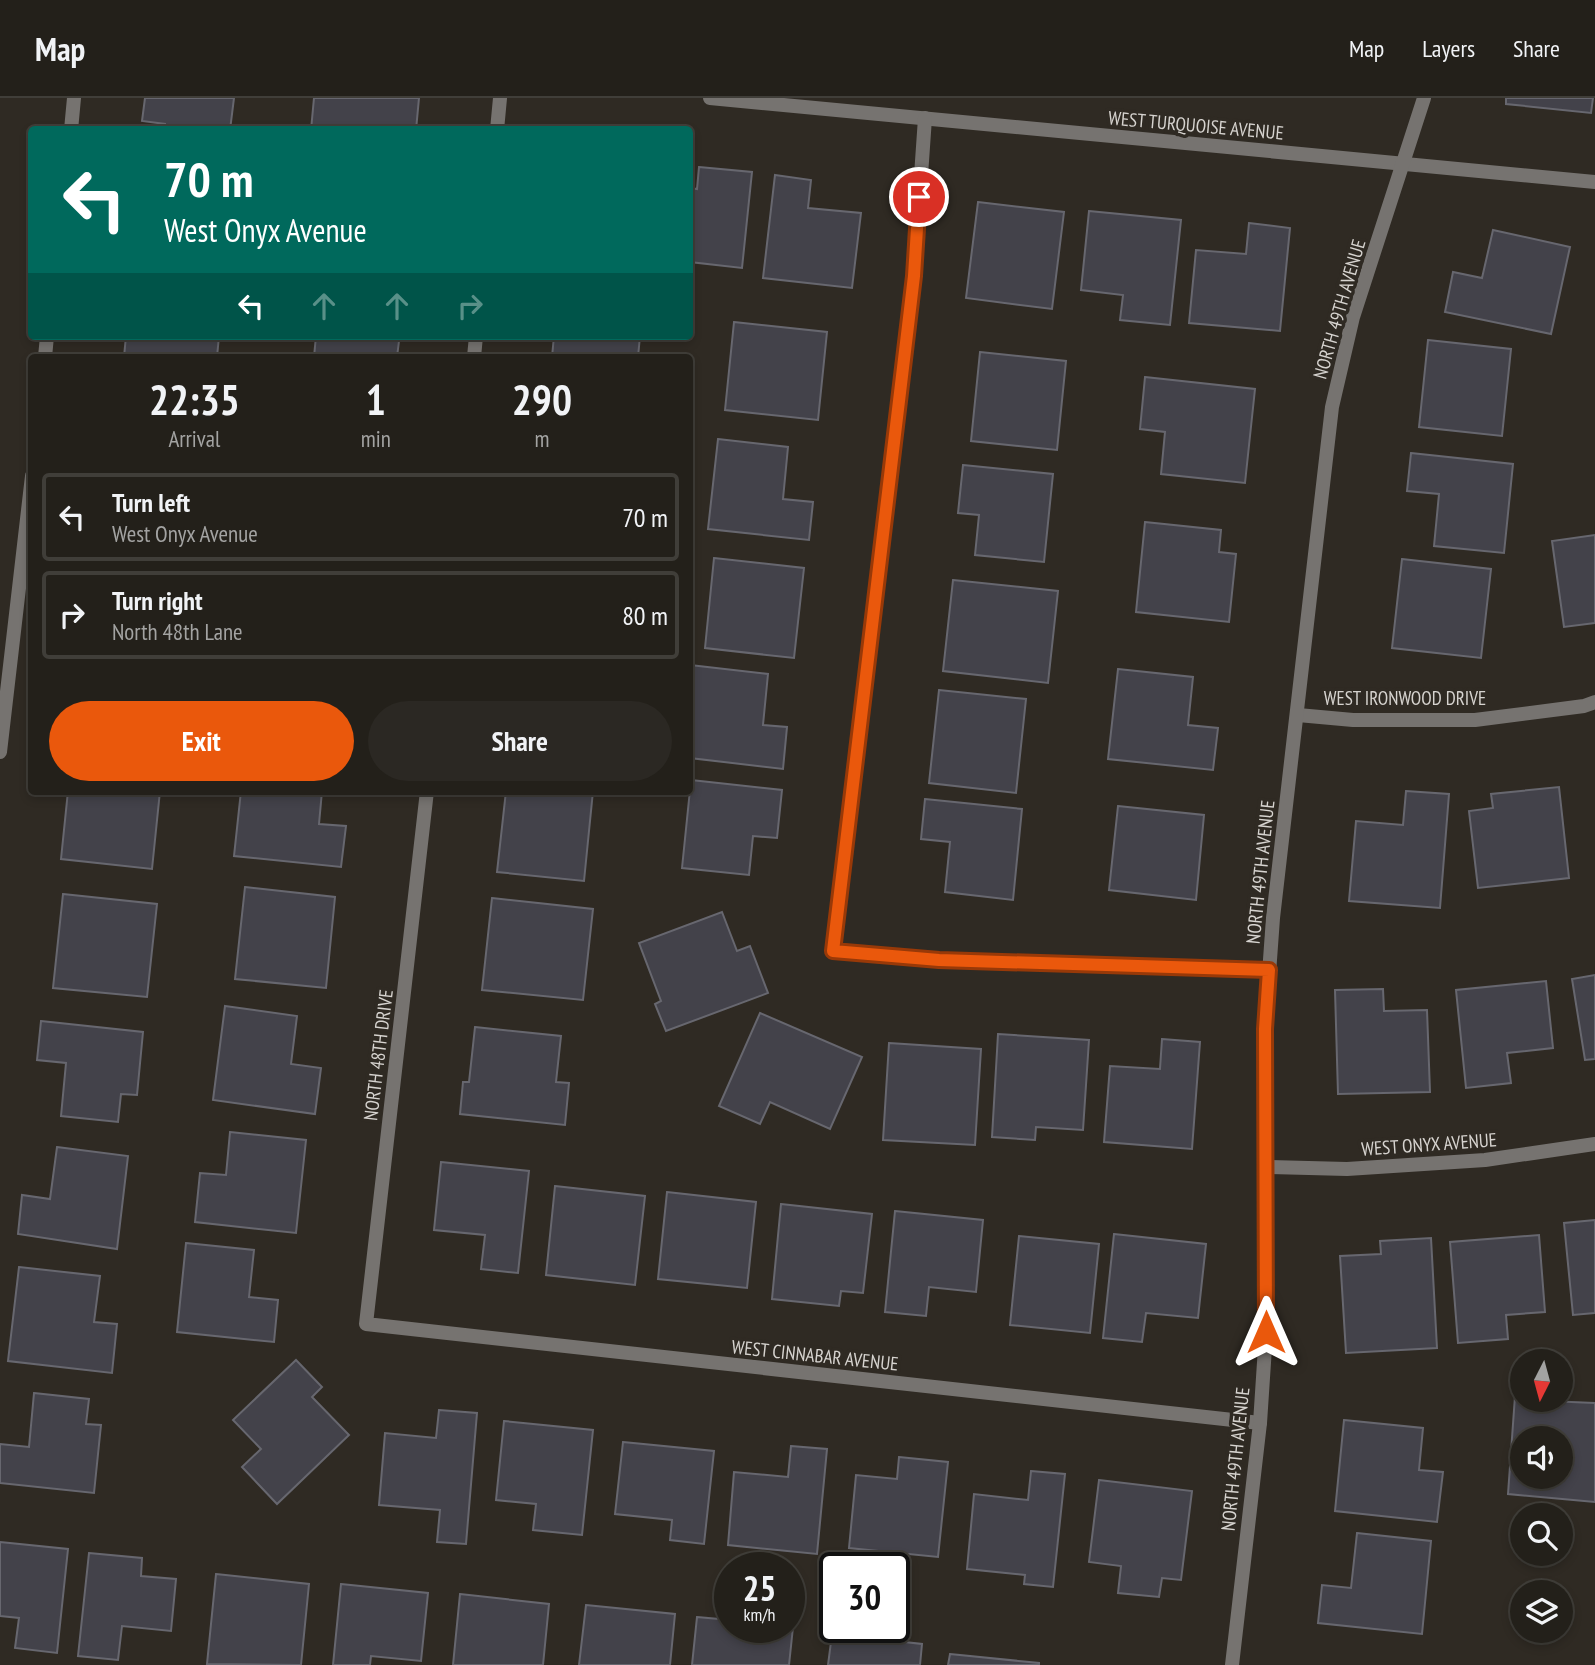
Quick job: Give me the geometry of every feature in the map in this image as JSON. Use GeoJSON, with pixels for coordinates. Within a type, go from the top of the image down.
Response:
{"type":"FeatureCollection","features":[{"type":"Feature","properties":{"kind":"street"},"geometry":{"type":"LineString","coordinates":[[72,126],[75,98]]}},
{"type":"Feature","properties":{"kind":"street"},"geometry":{"type":"LineString","coordinates":[[497,126],[500,98]]}},
{"type":"Feature","properties":{"kind":"street","name":"WEST TURQUOISE AVENUE"},"geometry":{"type":"LineString","coordinates":[[710,98],[1595,182]]}},
{"type":"Feature","properties":{"kind":"street","name":"NORTH 49TH AVENUE"},"geometry":{"type":"LineString","coordinates":[[1232,1665],[1260,1423],[1266,1332],[1265,1029],[1269,970],[1332,407],[1353,317],[1424,98]]}},
{"type":"Feature","properties":{"kind":"street"},"geometry":{"type":"LineString","coordinates":[[925,118],[914,276],[833,951],[939,960],[1269,970]]}},
{"type":"Feature","properties":{"kind":"street"},"geometry":{"type":"LineString","coordinates":[[0,752],[28,510]]}},
{"type":"Feature","properties":{"kind":"street","name":"WEST IRONWOOD DRIVE"},"geometry":{"type":"LineString","coordinates":[[1298,715],[1353,720],[1475,720],[1584,706],[1595,702]]}},
{"type":"Feature","properties":{"kind":"street","name":"NORTH 48TH DRIVE"},"geometry":{"type":"LineString","coordinates":[[366,1324],[427,795]]}},
{"type":"Feature","properties":{"kind":"street","name":"WEST ONYX AVENUE"},"geometry":{"type":"LineString","coordinates":[[1266,1167],[1347,1169],[1485,1160],[1595,1144]]}},
{"type":"Feature","properties":{"kind":"street","name":"WEST CINNABAR AVENUE"},"geometry":{"type":"LineString","coordinates":[[366,1324],[1260,1423]]}},
{"type":"Feature","properties":{"kind":"building"},"geometry":{"type":"Polygon","coordinates":[[[145,98],[234,98],[230,126],[165,126],[142,121],[145,98]]]}},
{"type":"Feature","properties":{"kind":"building"},"geometry":{"type":"Polygon","coordinates":[[[314,98],[419,98],[416,126],[311,126],[314,98]]]}},
{"type":"Feature","properties":{"kind":"building"},"geometry":{"type":"Polygon","coordinates":[[[1506,98],[1593,98],[1591,113],[1506,104],[1506,98]]]}},
{"type":"Feature","properties":{"kind":"building"},"geometry":{"type":"Polygon","coordinates":[[[699,167],[752,172],[742,268],[693,262],[693,188],[697,189],[699,167]]]}},
{"type":"Feature","properties":{"kind":"building"},"geometry":{"type":"Polygon","coordinates":[[[775,175],[811,180],[808,208],[861,213],[852,288],[763,278],[775,175]]]}},
{"type":"Feature","properties":{"kind":"building"},"geometry":{"type":"Polygon","coordinates":[[[978,202],[1064,212],[1052,309],[966,298],[978,202]]]}},
{"type":"Feature","properties":{"kind":"building"},"geometry":{"type":"Polygon","coordinates":[[[1089,211],[1181,220],[1170,325],[1120,320],[1123,295],[1081,290],[1089,211]]]}},
{"type":"Feature","properties":{"kind":"building"},"geometry":{"type":"Polygon","coordinates":[[[1249,223],[1290,228],[1280,331],[1189,323],[1196,250],[1246,254],[1249,223]]]}},
{"type":"Feature","properties":{"kind":"building"},"geometry":{"type":"Polygon","coordinates":[[[1493,230],[1570,247],[1551,334],[1445,312],[1453,272],[1482,278],[1493,230]]]}},
{"type":"Feature","properties":{"kind":"building"},"geometry":{"type":"Polygon","coordinates":[[[734,322],[827,332],[818,420],[725,410],[734,322]]]}},
{"type":"Feature","properties":{"kind":"building"},"geometry":{"type":"Polygon","coordinates":[[[126,340],[219,340],[217,354],[124,354],[126,340]]]}},
{"type":"Feature","properties":{"kind":"building"},"geometry":{"type":"Polygon","coordinates":[[[316,340],[399,341],[397,354],[314,354],[316,340]]]}},
{"type":"Feature","properties":{"kind":"building"},"geometry":{"type":"Polygon","coordinates":[[[554,340],[640,340],[638,354],[552,354],[554,340]]]}},
{"type":"Feature","properties":{"kind":"building"},"geometry":{"type":"Polygon","coordinates":[[[1428,340],[1511,349],[1502,436],[1419,427],[1428,340]]]}},
{"type":"Feature","properties":{"kind":"building"},"geometry":{"type":"Polygon","coordinates":[[[980,352],[1066,361],[1057,450],[971,441],[980,352]]]}},
{"type":"Feature","properties":{"kind":"building"},"geometry":{"type":"Polygon","coordinates":[[[1145,377],[1255,389],[1245,483],[1161,474],[1165,432],[1140,429],[1145,377]]]}},
{"type":"Feature","properties":{"kind":"building"},"geometry":{"type":"Polygon","coordinates":[[[718,439],[788,447],[783,499],[813,502],[809,540],[708,529],[718,439]]]}},
{"type":"Feature","properties":{"kind":"building"},"geometry":{"type":"Polygon","coordinates":[[[1411,453],[1513,464],[1504,553],[1434,546],[1439,494],[1407,491],[1411,453]]]}},
{"type":"Feature","properties":{"kind":"building"},"geometry":{"type":"Polygon","coordinates":[[[963,465],[1053,474],[1044,562],[975,555],[979,515],[958,513],[963,465]]]}},
{"type":"Feature","properties":{"kind":"building"},"geometry":{"type":"Polygon","coordinates":[[[1145,522],[1221,530],[1219,552],[1236,554],[1229,622],[1136,612],[1145,522]]]}},
{"type":"Feature","properties":{"kind":"building"},"geometry":{"type":"Polygon","coordinates":[[[1595,535],[1595,623],[1564,627],[1552,541],[1595,535]]]}},
{"type":"Feature","properties":{"kind":"building"},"geometry":{"type":"Polygon","coordinates":[[[714,558],[804,568],[794,658],[705,648],[714,558]]]}},
{"type":"Feature","properties":{"kind":"building"},"geometry":{"type":"Polygon","coordinates":[[[1402,559],[1491,569],[1481,658],[1392,648],[1402,559]]]}},
{"type":"Feature","properties":{"kind":"building"},"geometry":{"type":"Polygon","coordinates":[[[953,580],[1058,591],[1048,683],[943,671],[953,580]]]}},
{"type":"Feature","properties":{"kind":"building"},"geometry":{"type":"Polygon","coordinates":[[[693,665],[768,674],[763,725],[787,727],[783,769],[693,758],[693,665]]]}},
{"type":"Feature","properties":{"kind":"building"},"geometry":{"type":"Polygon","coordinates":[[[1118,669],[1193,677],[1188,725],[1218,728],[1213,770],[1108,759],[1118,669]]]}},
{"type":"Feature","properties":{"kind":"building"},"geometry":{"type":"Polygon","coordinates":[[[939,690],[1026,699],[1016,793],[929,783],[939,690]]]}},
{"type":"Feature","properties":{"kind":"building"},"geometry":{"type":"Polygon","coordinates":[[[693,780],[782,790],[777,838],[753,836],[749,875],[682,868],[693,780]]]}},
{"type":"Feature","properties":{"kind":"building"},"geometry":{"type":"Polygon","coordinates":[[[1559,787],[1569,878],[1478,888],[1469,811],[1493,808],[1491,794],[1559,787]]]}},
{"type":"Feature","properties":{"kind":"building"},"geometry":{"type":"Polygon","coordinates":[[[1406,791],[1449,794],[1440,908],[1349,901],[1356,821],[1403,825],[1406,791]]]}},
{"type":"Feature","properties":{"kind":"building"},"geometry":{"type":"Polygon","coordinates":[[[68,795],[160,795],[152,869],[61,859],[68,795]]]}},
{"type":"Feature","properties":{"kind":"building"},"geometry":{"type":"Polygon","coordinates":[[[241,795],[322,795],[319,824],[346,826],[341,867],[234,856],[241,795]]]}},
{"type":"Feature","properties":{"kind":"building"},"geometry":{"type":"Polygon","coordinates":[[[506,795],[593,795],[584,881],[497,872],[506,795]]]}},
{"type":"Feature","properties":{"kind":"building"},"geometry":{"type":"Polygon","coordinates":[[[925,799],[1022,809],[1013,900],[945,892],[950,842],[921,839],[925,799]]]}},
{"type":"Feature","properties":{"kind":"building"},"geometry":{"type":"Polygon","coordinates":[[[1118,806],[1204,815],[1196,900],[1109,890],[1118,806]]]}},
{"type":"Feature","properties":{"kind":"building"},"geometry":{"type":"Polygon","coordinates":[[[245,887],[335,897],[326,988],[235,979],[245,887]]]}},
{"type":"Feature","properties":{"kind":"building"},"geometry":{"type":"Polygon","coordinates":[[[63,894],[157,904],[147,997],[53,988],[63,894]]]}},
{"type":"Feature","properties":{"kind":"building"},"geometry":{"type":"Polygon","coordinates":[[[492,898],[593,909],[583,1000],[482,990],[492,898]]]}},
{"type":"Feature","properties":{"kind":"building"},"geometry":{"type":"Polygon","coordinates":[[[722,912],[737,951],[750,946],[768,993],[666,1031],[655,1004],[661,1001],[639,943],[722,912]]]}},
{"type":"Feature","properties":{"kind":"building"},"geometry":{"type":"Polygon","coordinates":[[[1595,975],[1595,1059],[1585,1060],[1572,979],[1595,975]]]}},
{"type":"Feature","properties":{"kind":"building"},"geometry":{"type":"Polygon","coordinates":[[[1546,981],[1553,1048],[1507,1053],[1511,1083],[1466,1088],[1456,990],[1546,981]]]}},
{"type":"Feature","properties":{"kind":"building"},"geometry":{"type":"Polygon","coordinates":[[[1383,989],[1384,1011],[1427,1010],[1430,1092],[1338,1094],[1335,990],[1383,989]]]}},
{"type":"Feature","properties":{"kind":"building"},"geometry":{"type":"Polygon","coordinates":[[[225,1006],[297,1016],[291,1064],[321,1068],[315,1114],[213,1100],[225,1006]]]}},
{"type":"Feature","properties":{"kind":"building"},"geometry":{"type":"Polygon","coordinates":[[[760,1013],[862,1057],[830,1129],[770,1102],[760,1124],[719,1106],[760,1013]]]}},
{"type":"Feature","properties":{"kind":"building"},"geometry":{"type":"Polygon","coordinates":[[[41,1021],[143,1032],[137,1095],[121,1094],[118,1122],[61,1116],[66,1063],[37,1060],[41,1021]]]}},
{"type":"Feature","properties":{"kind":"building"},"geometry":{"type":"Polygon","coordinates":[[[475,1027],[561,1036],[556,1082],[569,1083],[565,1125],[460,1114],[463,1082],[469,1082],[475,1027]]]}},
{"type":"Feature","properties":{"kind":"building"},"geometry":{"type":"Polygon","coordinates":[[[998,1034],[1089,1040],[1083,1130],[1036,1127],[1035,1140],[992,1137],[998,1034]]]}},
{"type":"Feature","properties":{"kind":"building"},"geometry":{"type":"Polygon","coordinates":[[[1162,1039],[1200,1042],[1192,1149],[1104,1142],[1110,1066],[1160,1069],[1162,1039]]]}},
{"type":"Feature","properties":{"kind":"building"},"geometry":{"type":"Polygon","coordinates":[[[889,1043],[981,1049],[975,1145],[883,1140],[889,1043]]]}},
{"type":"Feature","properties":{"kind":"building"},"geometry":{"type":"Polygon","coordinates":[[[230,1132],[306,1140],[296,1233],[195,1222],[200,1173],[226,1175],[230,1132]]]}},
{"type":"Feature","properties":{"kind":"building"},"geometry":{"type":"Polygon","coordinates":[[[57,1147],[128,1156],[117,1249],[18,1234],[22,1195],[50,1199],[57,1147]]]}},
{"type":"Feature","properties":{"kind":"building"},"geometry":{"type":"Polygon","coordinates":[[[441,1162],[529,1171],[518,1273],[481,1269],[485,1235],[434,1230],[441,1162]]]}},
{"type":"Feature","properties":{"kind":"building"},"geometry":{"type":"Polygon","coordinates":[[[555,1186],[645,1196],[635,1285],[546,1275],[555,1186]]]}},
{"type":"Feature","properties":{"kind":"building"},"geometry":{"type":"Polygon","coordinates":[[[667,1192],[756,1202],[747,1288],[658,1279],[667,1192]]]}},
{"type":"Feature","properties":{"kind":"building"},"geometry":{"type":"Polygon","coordinates":[[[781,1204],[872,1214],[863,1293],[841,1291],[839,1306],[772,1299],[781,1204]]]}},
{"type":"Feature","properties":{"kind":"building"},"geometry":{"type":"Polygon","coordinates":[[[895,1211],[983,1220],[976,1292],[929,1287],[926,1316],[885,1312],[895,1211]]]}},
{"type":"Feature","properties":{"kind":"building"},"geometry":{"type":"Polygon","coordinates":[[[1595,1220],[1595,1313],[1573,1315],[1564,1223],[1595,1220]]]}},
{"type":"Feature","properties":{"kind":"building"},"geometry":{"type":"Polygon","coordinates":[[[1114,1234],[1206,1244],[1198,1318],[1146,1313],[1142,1342],[1103,1338],[1114,1234]]]}},
{"type":"Feature","properties":{"kind":"building"},"geometry":{"type":"Polygon","coordinates":[[[1539,1235],[1545,1312],[1506,1315],[1508,1339],[1458,1343],[1450,1242],[1539,1235]]]}},
{"type":"Feature","properties":{"kind":"building"},"geometry":{"type":"Polygon","coordinates":[[[1019,1236],[1099,1244],[1090,1333],[1010,1325],[1019,1236]]]}},
{"type":"Feature","properties":{"kind":"building"},"geometry":{"type":"Polygon","coordinates":[[[1431,1238],[1437,1348],[1346,1353],[1340,1256],[1381,1254],[1380,1241],[1431,1238]]]}},
{"type":"Feature","properties":{"kind":"building"},"geometry":{"type":"Polygon","coordinates":[[[186,1243],[254,1250],[249,1297],[278,1300],[274,1342],[177,1332],[186,1243]]]}},
{"type":"Feature","properties":{"kind":"building"},"geometry":{"type":"Polygon","coordinates":[[[19,1267],[100,1276],[94,1322],[117,1324],[112,1373],[8,1361],[19,1267]]]}},
{"type":"Feature","properties":{"kind":"building"},"geometry":{"type":"Polygon","coordinates":[[[296,1360],[322,1387],[312,1397],[349,1435],[277,1504],[242,1467],[261,1449],[233,1420],[296,1360]]]}},
{"type":"Feature","properties":{"kind":"building"},"geometry":{"type":"Polygon","coordinates":[[[34,1393],[89,1399],[86,1424],[101,1425],[94,1493],[0,1483],[0,1444],[29,1447],[34,1393]]]}},
{"type":"Feature","properties":{"kind":"building"},"geometry":{"type":"Polygon","coordinates":[[[1573,1402],[1595,1403],[1595,1502],[1508,1494],[1510,1466],[1510,1489],[1573,1489],[1573,1426],[1513,1426],[1514,1412],[1573,1412],[1573,1402]]]}},
{"type":"Feature","properties":{"kind":"building"},"geometry":{"type":"Polygon","coordinates":[[[439,1410],[477,1413],[466,1544],[437,1542],[440,1510],[379,1505],[385,1433],[436,1438],[439,1410]]]}},
{"type":"Feature","properties":{"kind":"building"},"geometry":{"type":"Polygon","coordinates":[[[1344,1420],[1423,1428],[1419,1470],[1443,1472],[1437,1522],[1335,1511],[1344,1420]]]}},
{"type":"Feature","properties":{"kind":"building"},"geometry":{"type":"Polygon","coordinates":[[[504,1421],[593,1430],[582,1535],[533,1530],[536,1504],[496,1500],[504,1421]]]}},
{"type":"Feature","properties":{"kind":"building"},"geometry":{"type":"Polygon","coordinates":[[[623,1442],[714,1451],[704,1544],[670,1540],[672,1520],[615,1514],[623,1442]]]}},
{"type":"Feature","properties":{"kind":"building"},"geometry":{"type":"Polygon","coordinates":[[[791,1446],[827,1449],[817,1554],[728,1545],[734,1472],[788,1477],[791,1446]]]}},
{"type":"Feature","properties":{"kind":"building"},"geometry":{"type":"Polygon","coordinates":[[[899,1457],[948,1462],[938,1557],[910,1554],[910,1552],[849,1548],[856,1475],[897,1479],[899,1457]]]}},
{"type":"Feature","properties":{"kind":"building"},"geometry":{"type":"Polygon","coordinates":[[[1031,1471],[1065,1474],[1053,1587],[1024,1584],[1025,1575],[967,1569],[974,1494],[1028,1500],[1031,1471]]]}},
{"type":"Feature","properties":{"kind":"building"},"geometry":{"type":"Polygon","coordinates":[[[1099,1480],[1192,1491],[1181,1580],[1162,1578],[1159,1597],[1118,1593],[1121,1566],[1089,1562],[1099,1480]]]}},
{"type":"Feature","properties":{"kind":"building"},"geometry":{"type":"Polygon","coordinates":[[[1357,1533],[1431,1541],[1422,1634],[1318,1623],[1322,1585],[1351,1588],[1357,1533]]]}},
{"type":"Feature","properties":{"kind":"building"},"geometry":{"type":"Polygon","coordinates":[[[0,1542],[68,1549],[57,1653],[15,1648],[19,1618],[0,1616],[0,1542]]]}},
{"type":"Feature","properties":{"kind":"building"},"geometry":{"type":"Polygon","coordinates":[[[89,1553],[142,1558],[141,1576],[176,1579],[171,1631],[122,1626],[118,1660],[78,1656],[89,1553]]]}},
{"type":"Feature","properties":{"kind":"building"},"geometry":{"type":"Polygon","coordinates":[[[216,1574],[309,1584],[301,1665],[207,1664],[216,1574]]]}},
{"type":"Feature","properties":{"kind":"building"},"geometry":{"type":"Polygon","coordinates":[[[341,1584],[428,1593],[421,1661],[371,1656],[370,1665],[333,1665],[341,1584]]]}},
{"type":"Feature","properties":{"kind":"building"},"geometry":{"type":"Polygon","coordinates":[[[460,1594],[549,1604],[543,1665],[453,1665],[460,1594]]]}},
{"type":"Feature","properties":{"kind":"building"},"geometry":{"type":"Polygon","coordinates":[[[586,1605],[675,1614],[670,1665],[579,1665],[586,1605]]]}},
{"type":"Feature","properties":{"kind":"building"},"geometry":{"type":"Polygon","coordinates":[[[697,1617],[714,1619],[714,1643],[791,1643],[789,1665],[692,1665],[697,1617]]]}},
{"type":"Feature","properties":{"kind":"building"},"geometry":{"type":"Polygon","coordinates":[[[831,1643],[922,1644],[920,1665],[828,1665],[831,1643]]]}},
{"type":"Feature","properties":{"kind":"building"},"geometry":{"type":"Polygon","coordinates":[[[950,1654],[1039,1663],[1039,1665],[948,1665],[950,1654]]]}},
{"type":"Feature","properties":{"kind":"route"},"geometry":{"type":"LineString","coordinates":[[919,197],[914,276],[833,951],[939,960],[1269,970],[1265,1029],[1266,1332]]}}]}
